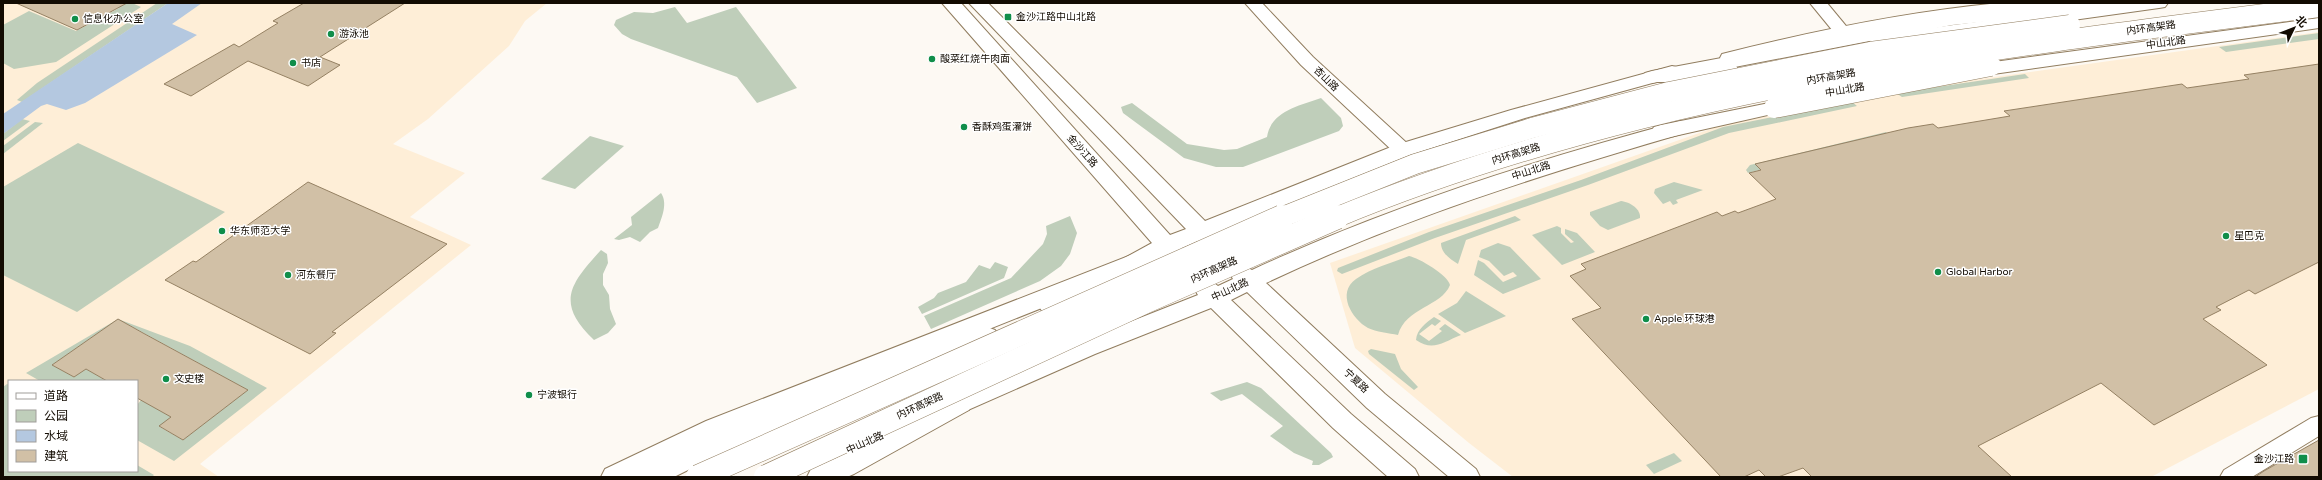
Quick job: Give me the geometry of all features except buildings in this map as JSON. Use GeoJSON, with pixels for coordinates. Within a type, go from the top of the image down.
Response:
{"type":"FeatureCollection","features":[{"type":"Feature","properties":{"kind":"main road","name":"金沙江路"},"geometry":{"type":"LineString","coordinates":[[951,3],[1214,298]]}},
{"type":"Feature","properties":{"kind":"main road"},"geometry":{"type":"LineString","coordinates":[[978,3],[1248,281]]}},
{"type":"Feature","properties":{"kind":"main road"},"geometry":{"type":"LineString","coordinates":[[651,477],[679,462],[885,380],[1062,304],[1167,245],[1202,233],[1403,150],[1518,114],[1652,77],[1843,32],[1944,14],[2053,3]]}},
{"type":"Feature","properties":{"kind":"main road"},"geometry":{"type":"LineString","coordinates":[[1652,77],[1730,64],[1791,50],[1952,20],[2115,3]]}},
{"type":"Feature","properties":{"kind":"main road"},"geometry":{"type":"LineString","coordinates":[[1652,77],[1704,76],[1832,48],[2159,3]]}},
{"type":"Feature","properties":{"kind":"main road","name":"内环高架路"},"geometry":{"type":"LineString","coordinates":[[698,477],[1257,227],[1415,164],[1532,128],[1669,92],[1803,64],[1870,52],[2230,3]]}},
{"type":"Feature","properties":{"kind":"main road"},"geometry":{"type":"LineString","coordinates":[[1660,132],[2034,57],[2225,30],[2316,13]]}},
{"type":"Feature","properties":{"kind":"main road","name":"内环高架路"},"geometry":{"type":"LineString","coordinates":[[766,477],[1274,243],[1428,182],[1547,145],[1686,107],[1782,86],[1888,67],[2082,38],[2316,13]]}},
{"type":"Feature","properties":{"kind":"main road","name":"中山北路"},"geometry":{"type":"LineString","coordinates":[[790,477],[1088,348],[1214,298],[1297,259],[1446,199],[1562,161],[1660,132],[1779,103],[1864,86],[2316,13]]}},
{"type":"Feature","properties":{"kind":"main road"},"geometry":{"type":"LineString","coordinates":[[614,477],[715,428],[1144,258]]}},
{"type":"Feature","properties":{"kind":"main road","name":"宁夏路"},"geometry":{"type":"LineString","coordinates":[[1248,281],[1376,401],[1467,477]]}},
{"type":"Feature","properties":{"kind":"main road"},"geometry":{"type":"LineString","coordinates":[[1214,298],[1342,421],[1406,477]]}},
{"type":"Feature","properties":{"kind":"main road"},"geometry":{"type":"LineString","coordinates":[[820,477],[845,466],[960,403]]}},
{"type":"Feature","properties":{"kind":"street","name":"杏山路"},"geometry":{"type":"LineString","coordinates":[[1253,3],[1273,26],[1325,78],[1403,150]]}},
{"type":"Feature","properties":{"kind":"street"},"geometry":{"type":"LineString","coordinates":[[1818,3],[1843,32]]}},
{"type":"Feature","properties":{"kind":"street"},"geometry":{"type":"LineString","coordinates":[[2232,477],[2319,425]]}},
{"type":"Feature","properties":{"kind":"shaded area","name":"华东师范大学"},"geometry":{"type":"Polygon","coordinates":[[[3,3],[547,3],[525,21],[509,46],[428,119],[393,144],[465,173],[410,217],[471,245],[200,464],[219,477],[3,477],[3,3]]]}},
{"type":"Feature","properties":{"kind":"shaded area","name":"Global Harbor"},"geometry":{"type":"Polygon","coordinates":[[[2319,32],[2319,389],[2151,477],[1513,477],[1469,443],[1355,348],[1330,263],[1719,126],[1894,91],[2319,32]]]}},
{"type":"Feature","properties":{"kind":"green space"},"geometry":{"type":"Polygon","coordinates":[[[107,3],[132,3],[141,7],[56,62],[14,69],[3,63],[3,25],[29,11],[76,31],[119,8],[107,3]]]}},
{"type":"Feature","properties":{"kind":"green space"},"geometry":{"type":"Polygon","coordinates":[[[157,3],[168,3],[22,102],[17,100],[37,83],[157,3]]]}},
{"type":"Feature","properties":{"kind":"green space"},"geometry":{"type":"Polygon","coordinates":[[[675,7],[687,23],[736,7],[797,88],[757,103],[737,77],[631,39],[622,34],[614,25],[616,20],[634,12],[653,13],[675,7]]]}},
{"type":"Feature","properties":{"kind":"green space"},"geometry":{"type":"Polygon","coordinates":[[[2319,33],[2319,39],[2226,52],[2219,47],[2319,33]]]}},
{"type":"Feature","properties":{"kind":"green space"},"geometry":{"type":"Polygon","coordinates":[[[2025,74],[2029,78],[1902,97],[1896,93],[2025,74]]]}},
{"type":"Feature","properties":{"kind":"green space"},"geometry":{"type":"Polygon","coordinates":[[[1321,98],[1341,118],[1343,126],[1339,131],[1243,167],[1216,167],[1184,158],[1123,113],[1121,107],[1132,103],[1187,144],[1224,150],[1237,149],[1267,137],[1274,121],[1280,115],[1295,107],[1321,98]]]}},
{"type":"Feature","properties":{"kind":"green space"},"geometry":{"type":"Polygon","coordinates":[[[1851,101],[1857,106],[1729,133],[1588,185],[1435,238],[1342,274],[1337,271],[1338,268],[1429,232],[1581,180],[1723,127],[1851,101]]]}},
{"type":"Feature","properties":{"kind":"green space"},"geometry":{"type":"Polygon","coordinates":[[[22,119],[30,121],[3,141],[3,134],[22,119]]]}},
{"type":"Feature","properties":{"kind":"green space"},"geometry":{"type":"Polygon","coordinates":[[[35,122],[43,123],[3,154],[3,146],[35,122]]]}},
{"type":"Feature","properties":{"kind":"green space"},"geometry":{"type":"Polygon","coordinates":[[[1886,132],[1889,136],[1748,173],[1746,170],[1750,165],[1886,132]]]}},
{"type":"Feature","properties":{"kind":"green space"},"geometry":{"type":"Polygon","coordinates":[[[590,136],[624,146],[575,189],[541,179],[590,136]]]}},
{"type":"Feature","properties":{"kind":"green space"},"geometry":{"type":"Polygon","coordinates":[[[78,143],[225,212],[77,312],[3,275],[3,187],[78,143]]]}},
{"type":"Feature","properties":{"kind":"green space"},"geometry":{"type":"Polygon","coordinates":[[[1674,182],[1703,190],[1676,200],[1678,203],[1673,205],[1670,201],[1663,204],[1654,193],[1655,189],[1674,182]]]}},
{"type":"Feature","properties":{"kind":"green space"},"geometry":{"type":"Polygon","coordinates":[[[661,193],[664,206],[663,215],[658,228],[650,232],[640,242],[630,237],[619,240],[614,239],[632,225],[631,217],[661,193]]]}},
{"type":"Feature","properties":{"kind":"green space"},"geometry":{"type":"Polygon","coordinates":[[[1621,201],[1634,206],[1639,212],[1640,218],[1608,230],[1600,226],[1590,215],[1590,212],[1621,201]]]}},
{"type":"Feature","properties":{"kind":"green space"},"geometry":{"type":"Polygon","coordinates":[[[1070,216],[1077,233],[1070,254],[1061,266],[1040,281],[931,329],[924,316],[1011,278],[1043,244],[1047,234],[1046,226],[1070,216]]]}},
{"type":"Feature","properties":{"kind":"green space"},"geometry":{"type":"Polygon","coordinates":[[[1515,216],[1521,220],[1466,240],[1458,264],[1444,253],[1441,247],[1441,243],[1515,216]]]}},
{"type":"Feature","properties":{"kind":"green space"},"geometry":{"type":"Polygon","coordinates":[[[1557,226],[1561,228],[1561,233],[1571,243],[1574,242],[1565,234],[1565,229],[1577,233],[1595,252],[1562,265],[1532,235],[1557,226]]]}},
{"type":"Feature","properties":{"kind":"green space"},"geometry":{"type":"Polygon","coordinates":[[[1498,243],[1510,247],[1541,279],[1503,294],[1474,275],[1478,260],[1484,263],[1503,282],[1517,276],[1513,272],[1504,276],[1489,261],[1479,257],[1481,250],[1498,243]]]}},
{"type":"Feature","properties":{"kind":"green space"},"geometry":{"type":"Polygon","coordinates":[[[601,250],[607,254],[608,263],[603,274],[603,285],[609,295],[610,309],[616,324],[608,333],[594,340],[582,327],[574,315],[571,304],[571,294],[581,273],[601,250]]]}},
{"type":"Feature","properties":{"kind":"green space"},"geometry":{"type":"Polygon","coordinates":[[[1409,256],[1414,257],[1439,272],[1450,285],[1446,292],[1439,298],[1408,318],[1398,335],[1368,328],[1357,319],[1348,305],[1347,291],[1350,285],[1356,279],[1368,272],[1409,256]]]}},
{"type":"Feature","properties":{"kind":"green space"},"geometry":{"type":"Polygon","coordinates":[[[995,262],[1008,267],[1004,278],[922,314],[918,307],[934,298],[938,293],[966,282],[979,265],[990,269],[995,262]]]}},
{"type":"Feature","properties":{"kind":"green space"},"geometry":{"type":"Polygon","coordinates":[[[1466,291],[1506,316],[1465,333],[1438,314],[1457,303],[1466,291]]]}},
{"type":"Feature","properties":{"kind":"green space"},"geometry":{"type":"Polygon","coordinates":[[[1434,317],[1441,321],[1435,326],[1432,324],[1419,334],[1429,341],[1442,331],[1439,329],[1445,324],[1461,335],[1433,346],[1422,344],[1416,340],[1420,329],[1434,317]]]}},
{"type":"Feature","properties":{"kind":"green space"},"geometry":{"type":"Polygon","coordinates":[[[118,319],[190,346],[267,388],[174,461],[138,441],[138,404],[141,400],[171,417],[160,427],[183,440],[248,390],[118,319]]]}},
{"type":"Feature","properties":{"kind":"green space"},"geometry":{"type":"Polygon","coordinates":[[[118,319],[52,365],[74,377],[86,369],[105,380],[38,380],[26,373],[118,319]]]}},
{"type":"Feature","properties":{"kind":"green space"},"geometry":{"type":"Polygon","coordinates":[[[1371,349],[1395,354],[1401,369],[1418,387],[1414,390],[1369,354],[1368,351],[1371,349]]]}},
{"type":"Feature","properties":{"kind":"green space"},"geometry":{"type":"Polygon","coordinates":[[[1247,382],[1261,388],[1331,453],[1333,457],[1319,465],[1312,465],[1313,461],[1294,453],[1270,436],[1283,426],[1242,394],[1221,401],[1210,393],[1247,382]]]}},
{"type":"Feature","properties":{"kind":"green space"},"geometry":{"type":"Polygon","coordinates":[[[8,384],[8,472],[138,472],[138,466],[154,475],[152,477],[3,477],[3,387],[8,384]]]}},
{"type":"Feature","properties":{"kind":"green space"},"geometry":{"type":"Polygon","coordinates":[[[1674,453],[1682,461],[1654,474],[1646,465],[1674,453]]]}},
{"type":"Feature","properties":{"kind":"water"},"geometry":{"type":"Polygon","coordinates":[[[168,3],[202,3],[172,24],[197,35],[85,103],[66,110],[47,104],[41,106],[3,134],[3,114],[168,3]]]}},
{"type":"Feature","properties":{"kind":"place","name":"金沙江路中山北路"},"geometry":{"type":"Point","coordinates":[1008,17]}},
{"type":"Feature","properties":{"kind":"place","name":"信息化办公室"},"geometry":{"type":"Point","coordinates":[75,19]}},
{"type":"Feature","properties":{"kind":"place","name":"游泳池"},"geometry":{"type":"Point","coordinates":[331,34]}},
{"type":"Feature","properties":{"kind":"place","name":"酸菜红烧牛肉面"},"geometry":{"type":"Point","coordinates":[932,59]}},
{"type":"Feature","properties":{"kind":"place","name":"书店"},"geometry":{"type":"Point","coordinates":[293,63]}},
{"type":"Feature","properties":{"kind":"place","name":"香酥鸡蛋灌饼"},"geometry":{"type":"Point","coordinates":[964,127]}},
{"type":"Feature","properties":{"kind":"place","name":"华东师范大学"},"geometry":{"type":"Point","coordinates":[222,231]}},
{"type":"Feature","properties":{"kind":"place","name":"星巴克"},"geometry":{"type":"Point","coordinates":[2226,236]}},
{"type":"Feature","properties":{"kind":"place","name":"Global Harbor"},"geometry":{"type":"Point","coordinates":[1938,272]}},
{"type":"Feature","properties":{"kind":"place","name":"河东餐厅"},"geometry":{"type":"Point","coordinates":[288,275]}},
{"type":"Feature","properties":{"kind":"place","name":"Apple 环球港"},"geometry":{"type":"Point","coordinates":[1646,319]}},
{"type":"Feature","properties":{"kind":"place","name":"文史楼"},"geometry":{"type":"Point","coordinates":[166,379]}},
{"type":"Feature","properties":{"kind":"place","name":"宁波银行"},"geometry":{"type":"Point","coordinates":[529,395]}},
{"type":"Feature","properties":{"kind":"place","name":"金沙江路"},"geometry":{"type":"Point","coordinates":[2303,459]}}]}
